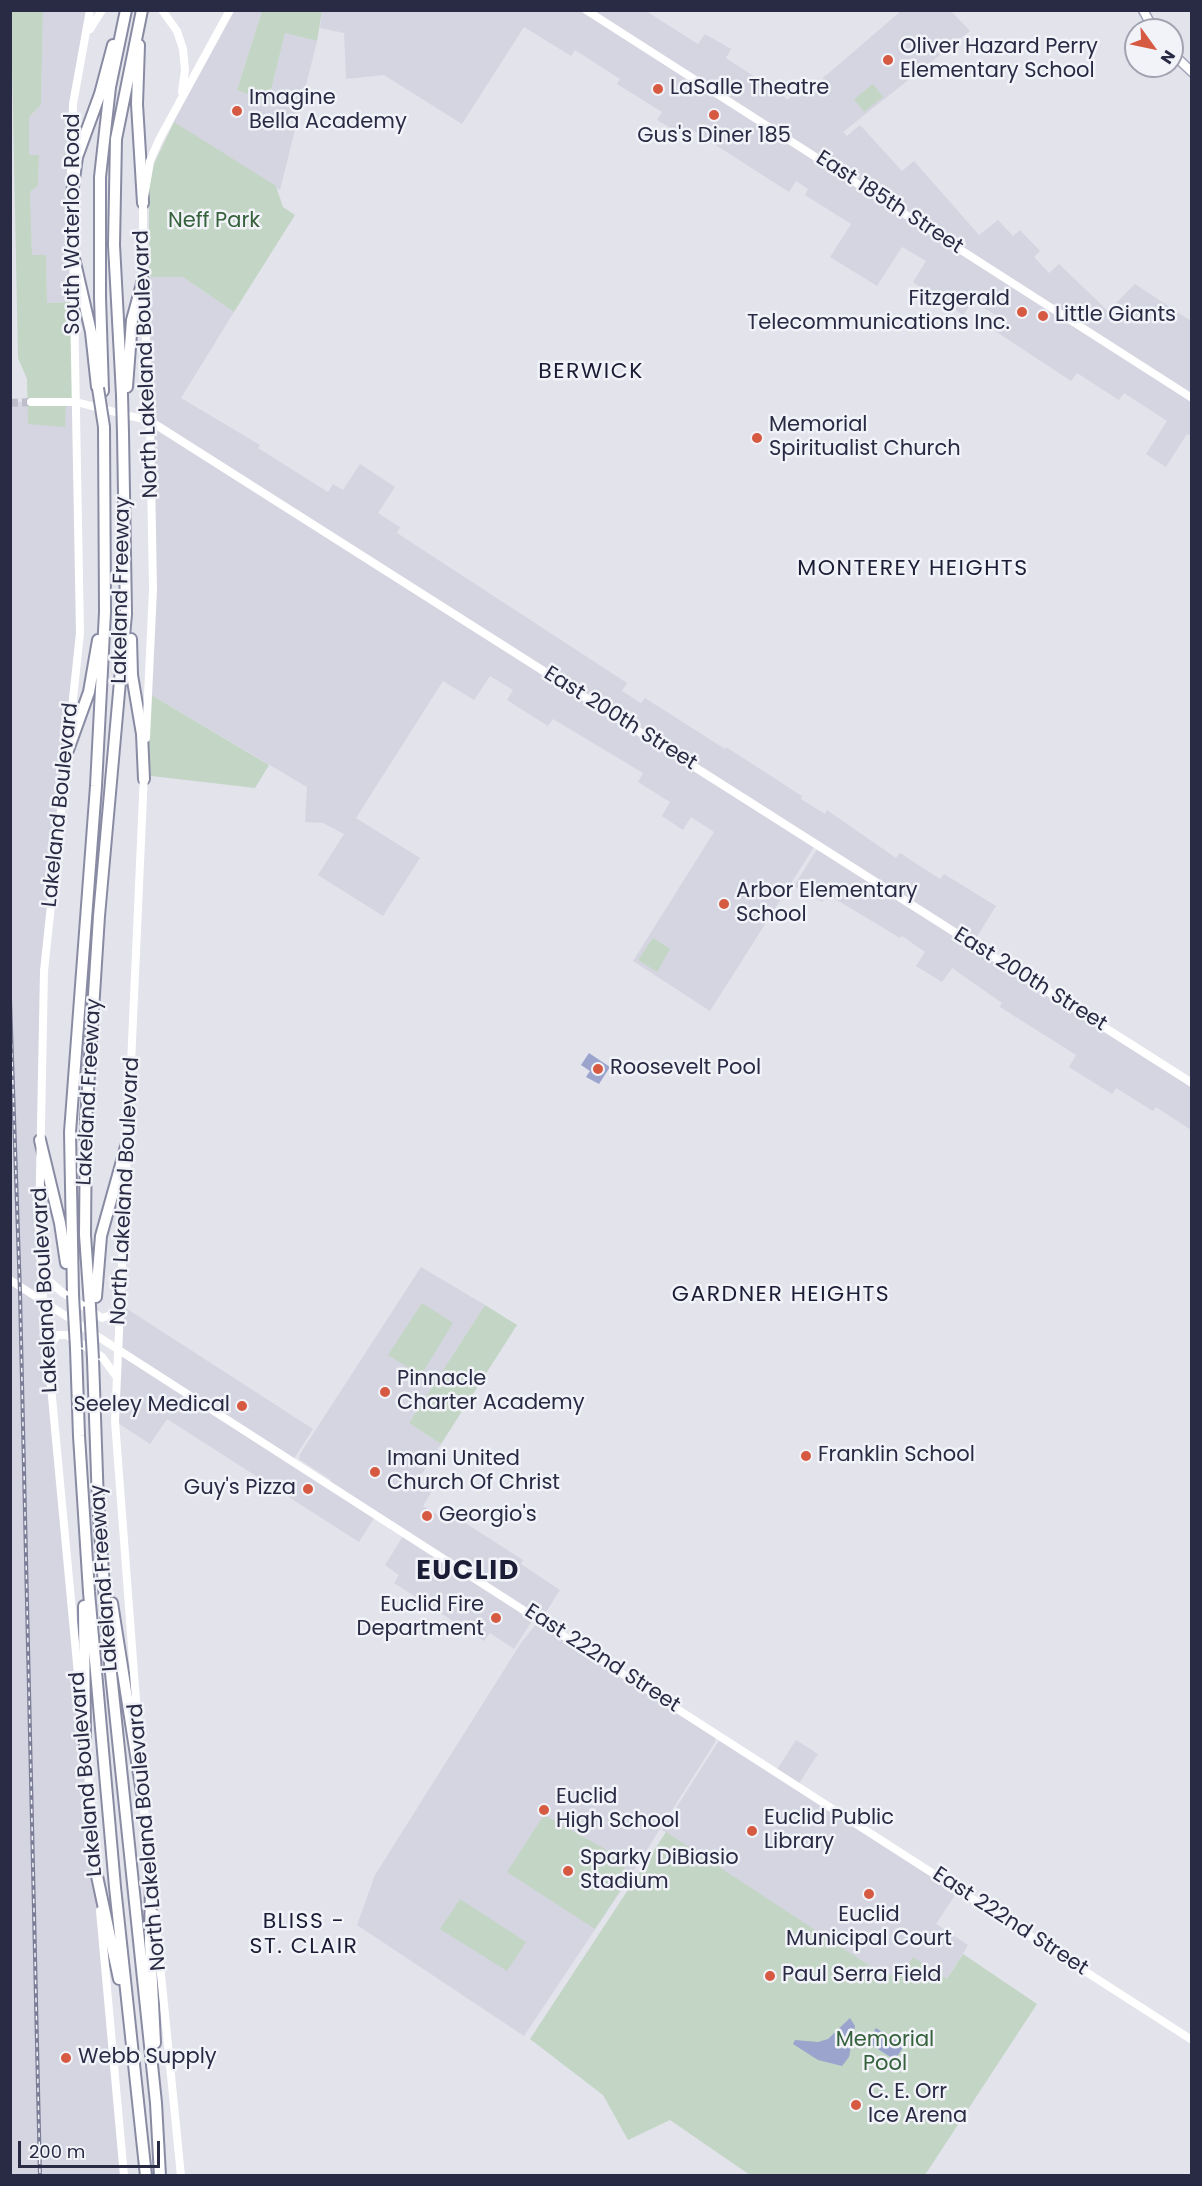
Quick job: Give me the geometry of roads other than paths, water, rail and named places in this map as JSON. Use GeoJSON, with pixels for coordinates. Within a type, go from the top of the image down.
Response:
{"type":"FeatureCollection","features":[{"type":"Feature","properties":{"kind":"highway"},"geometry":{"type":"LineString","coordinates":[[124,395],[114,268],[116,139],[142,10]]}},
{"type":"Feature","properties":{"kind":"highway"},"geometry":{"type":"LineString","coordinates":[[72,194],[83,136],[100,94],[124,15]]}},
{"type":"Feature","properties":{"kind":"highway","name":"Lakeland Freeway"},"geometry":{"type":"LineString","coordinates":[[124,15],[110,87],[100,177],[100,389],[104,427],[106,556],[100,727],[70,1132],[73,1295],[85,1546],[115,1887],[146,2175]]}},
{"type":"Feature","properties":{"kind":"highway"},"geometry":{"type":"LineString","coordinates":[[139,27],[137,104],[142,204]]}},
{"type":"Feature","properties":{"kind":"highway"},"geometry":{"type":"LineString","coordinates":[[74,258],[92,332],[100,389]]}},
{"type":"Feature","properties":{"kind":"highway"},"geometry":{"type":"LineString","coordinates":[[124,395],[132,320],[143,280]]}},
{"type":"Feature","properties":{"kind":"highway","name":"Lakeland Freeway"},"geometry":{"type":"LineString","coordinates":[[124,395],[126,614],[99,916],[86,1120],[85,1235],[92,1308],[102,1552],[115,1719],[156,2103],[160,2175]]}},
{"type":"Feature","properties":{"kind":"highway"},"geometry":{"type":"LineString","coordinates":[[68,750],[88,692],[101,626],[106,556]]}},
{"type":"Feature","properties":{"kind":"highway"},"geometry":{"type":"LineString","coordinates":[[126,614],[142,734],[144,779]]}},
{"type":"Feature","properties":{"kind":"highway"},"geometry":{"type":"LineString","coordinates":[[40,1140],[73,1295]]}},
{"type":"Feature","properties":{"kind":"highway"},"geometry":{"type":"LineString","coordinates":[[92,1308],[101,1236],[127,1143]]}},
{"type":"Feature","properties":{"kind":"highway"},"geometry":{"type":"LineString","coordinates":[[85,1546],[85,1745]]}},
{"type":"Feature","properties":{"kind":"highway"},"geometry":{"type":"LineString","coordinates":[[102,1552],[142,1792]]}},
{"type":"Feature","properties":{"kind":"highway"},"geometry":{"type":"LineString","coordinates":[[97,1876],[135,2063]]}},
{"type":"Feature","properties":{"kind":"highway"},"geometry":{"type":"LineString","coordinates":[[151,1881],[150,1942],[156,2103]]}},
{"type":"Feature","properties":{"kind":"street","name":"South Waterloo Road"},"geometry":{"type":"LineString","coordinates":[[76,402],[70,140],[73,104],[90,10]]}},
{"type":"Feature","properties":{"kind":"street"},"geometry":{"type":"LineString","coordinates":[[85,43],[92,24],[102,10]]}},
{"type":"Feature","properties":{"kind":"street"},"geometry":{"type":"LineString","coordinates":[[162,10],[177,31],[183,49],[185,70],[181,100]]}},
{"type":"Feature","properties":{"kind":"street","name":"North Lakeland Boulevard"},"geometry":{"type":"LineString","coordinates":[[181,2175],[142,1792],[117,1470],[117,1377],[153,589],[142,204],[150,161],[230,10]]}},
{"type":"Feature","properties":{"kind":"street","name":"East 185th Street"},"geometry":{"type":"LineString","coordinates":[[586,10],[1191,398]]}},
{"type":"Feature","properties":{"kind":"street","name":"East 200th Street"},"geometry":{"type":"LineString","coordinates":[[31,402],[76,402],[150,421],[168,431],[1191,1083]]}},
{"type":"Feature","properties":{"kind":"street","name":"Lakeland Boulevard"},"geometry":{"type":"LineString","coordinates":[[76,402],[80,633],[44,971],[40,1140],[41,1274],[124,2175]]}},
{"type":"Feature","properties":{"kind":"street"},"geometry":{"type":"LineString","coordinates":[[150,443],[168,431]]}},
{"type":"Feature","properties":{"kind":"street"},"geometry":{"type":"LineString","coordinates":[[41,1274],[63,1293],[102,1318],[120,1312]]}},
{"type":"Feature","properties":{"kind":"street","name":"East 222nd Street"},"geometry":{"type":"LineString","coordinates":[[10,1280],[1191,2040]]}},
{"type":"Feature","properties":{"kind":"street"},"geometry":{"type":"LineString","coordinates":[[48,1350],[55,1337],[60,1334],[67,1335],[102,1357],[117,1377]]}},
{"type":"Feature","properties":{"kind":"water","name":"Roosevelt Pool"},"geometry":{"type":"Polygon","coordinates":[[[589,1053],[610,1067],[599,1084],[586,1077],[590,1071],[581,1065],[589,1053]]]}},
{"type":"Feature","properties":{"kind":"water"},"geometry":{"type":"Polygon","coordinates":[[[850,2018],[855,2026],[849,2057],[842,2066],[818,2060],[793,2044],[795,2040],[818,2042],[828,2039],[850,2018]]]}},
{"type":"Feature","properties":{"kind":"water"},"geometry":{"type":"Polygon","coordinates":[[[876,2028],[904,2046],[895,2060],[867,2042],[876,2028]]]}},
{"type":"Feature","properties":{"kind":"tunnel"},"geometry":{"type":"LineString","coordinates":[[10,403],[31,402]]}},
{"type":"Feature","properties":{"kind":"railway"},"geometry":{"type":"LineString","coordinates":[[10,999],[20,1293],[40,2176]]}},
{"type":"Feature","properties":{"kind":"place","name":"Oliver Hazard Perry Elementary School"},"geometry":{"type":"Point","coordinates":[888,60]}},
{"type":"Feature","properties":{"kind":"place","name":"LaSalle Theatre"},"geometry":{"type":"Point","coordinates":[658,89]}},
{"type":"Feature","properties":{"kind":"place","name":"Imagine Bella Academy"},"geometry":{"type":"Point","coordinates":[237,111]}},
{"type":"Feature","properties":{"kind":"place","name":"Gus's Diner 185"},"geometry":{"type":"Point","coordinates":[714,115]}},
{"type":"Feature","properties":{"kind":"place","name":"Fitzgerald Telecommunications Inc."},"geometry":{"type":"Point","coordinates":[1022,312]}},
{"type":"Feature","properties":{"kind":"place","name":"Little Giants"},"geometry":{"type":"Point","coordinates":[1043,316]}},
{"type":"Feature","properties":{"kind":"place","name":"Memorial Spiritualist Church"},"geometry":{"type":"Point","coordinates":[757,438]}},
{"type":"Feature","properties":{"kind":"place","name":"Arbor Elementary School"},"geometry":{"type":"Point","coordinates":[724,904]}},
{"type":"Feature","properties":{"kind":"place","name":"Roosevelt Pool"},"geometry":{"type":"Point","coordinates":[598,1069]}},
{"type":"Feature","properties":{"kind":"place","name":"Pinnacle Charter Academy"},"geometry":{"type":"Point","coordinates":[385,1392]}},
{"type":"Feature","properties":{"kind":"place","name":"Seeley Medical"},"geometry":{"type":"Point","coordinates":[242,1406]}},
{"type":"Feature","properties":{"kind":"place","name":"Franklin School"},"geometry":{"type":"Point","coordinates":[806,1456]}},
{"type":"Feature","properties":{"kind":"place","name":"Imani United Church Of Christ"},"geometry":{"type":"Point","coordinates":[375,1472]}},
{"type":"Feature","properties":{"kind":"place","name":"Guy's Pizza"},"geometry":{"type":"Point","coordinates":[308,1489]}},
{"type":"Feature","properties":{"kind":"place","name":"Georgio's"},"geometry":{"type":"Point","coordinates":[427,1516]}},
{"type":"Feature","properties":{"kind":"place","name":"Euclid Fire Department"},"geometry":{"type":"Point","coordinates":[496,1618]}},
{"type":"Feature","properties":{"kind":"place","name":"Euclid High School"},"geometry":{"type":"Point","coordinates":[544,1810]}},
{"type":"Feature","properties":{"kind":"place","name":"Euclid Public Library"},"geometry":{"type":"Point","coordinates":[752,1831]}},
{"type":"Feature","properties":{"kind":"place","name":"Sparky DiBiasio Stadium"},"geometry":{"type":"Point","coordinates":[568,1871]}},
{"type":"Feature","properties":{"kind":"place","name":"Euclid Municipal Court"},"geometry":{"type":"Point","coordinates":[869,1894]}},
{"type":"Feature","properties":{"kind":"place","name":"Paul Serra Field"},"geometry":{"type":"Point","coordinates":[770,1976]}},
{"type":"Feature","properties":{"kind":"place","name":"Webb Supply"},"geometry":{"type":"Point","coordinates":[66,2058]}},
{"type":"Feature","properties":{"kind":"place","name":"C. E. Orr Ice Arena"},"geometry":{"type":"Point","coordinates":[856,2105]}},
{"type":"Feature","properties":{"kind":"district","name":"BERWICK"},"geometry":{"type":"Point","coordinates":[591,372]}},
{"type":"Feature","properties":{"kind":"district","name":"MONTEREY HEIGHTS"},"geometry":{"type":"Point","coordinates":[913,569]}},
{"type":"Feature","properties":{"kind":"district","name":"GARDNER HEIGHTS"},"geometry":{"type":"Point","coordinates":[781,1295]}},
{"type":"Feature","properties":{"kind":"district","name":"EUCLID"},"geometry":{"type":"Point","coordinates":[468,1572]}},
{"type":"Feature","properties":{"kind":"district","name":"BLISS - ST. CLAIR"},"geometry":{"type":"Point","coordinates":[304,1934]}},
{"type":"Feature","properties":{"kind":"park label","name":"Neff Park"},"geometry":{"type":"Point","coordinates":[214,222]}},
{"type":"Feature","properties":{"kind":"park label","name":"Memorial Pool"},"geometry":{"type":"Point","coordinates":[885,2053]}}]}
